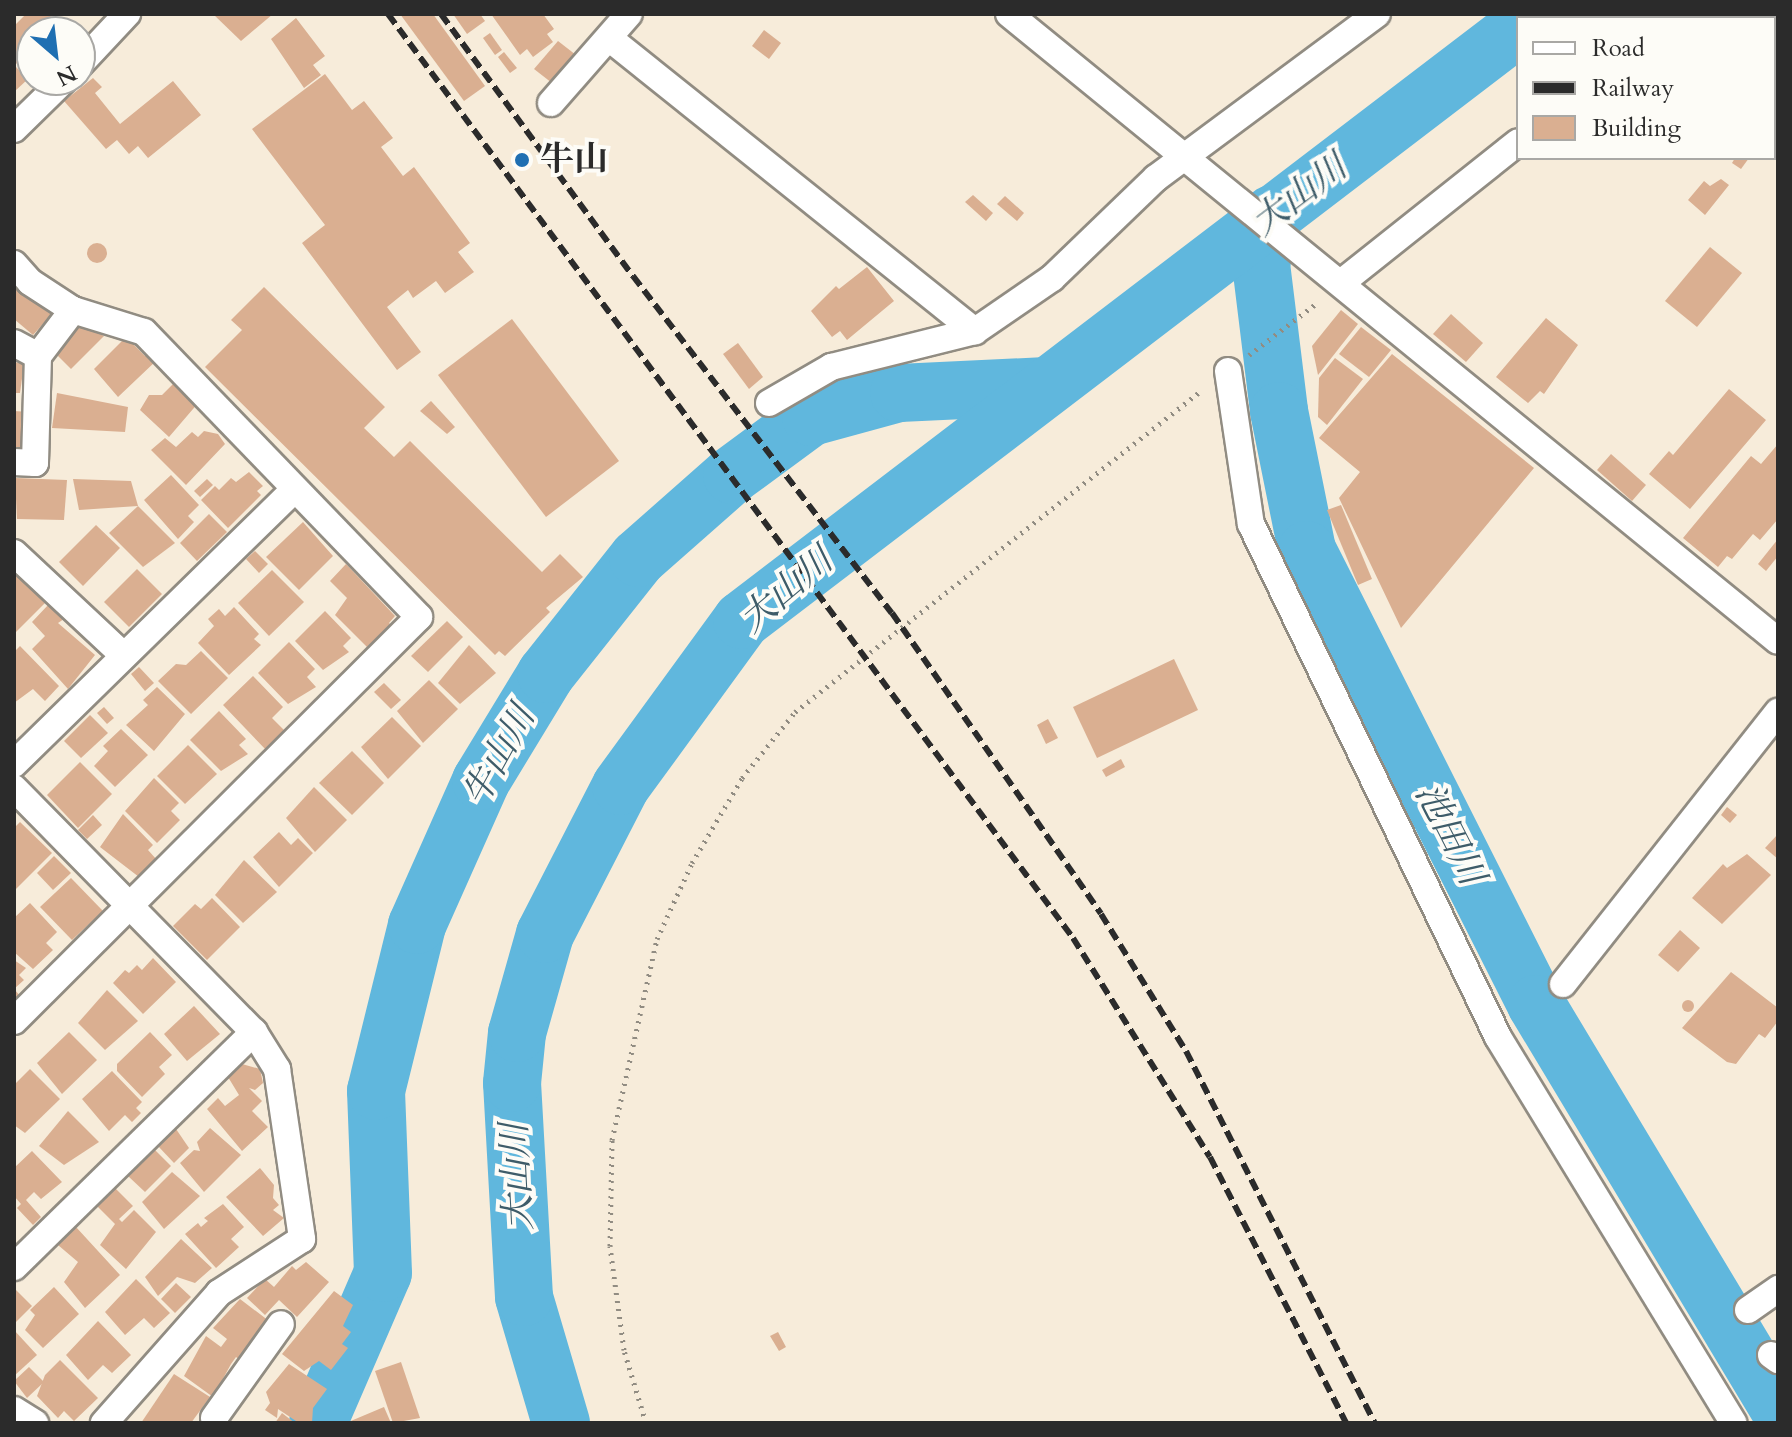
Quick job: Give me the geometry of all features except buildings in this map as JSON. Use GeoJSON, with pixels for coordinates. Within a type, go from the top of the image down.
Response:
{"type":"FeatureCollection","features":[{"type":"Feature","properties":{"kind":"street"},"geometry":{"type":"LineString","coordinates":[[96,47],[127,14]]}},
{"type":"Feature","properties":{"kind":"street"},"geometry":{"type":"LineString","coordinates":[[551,103],[629,14]]}},
{"type":"Feature","properties":{"kind":"street"},"geometry":{"type":"LineString","coordinates":[[1009,14],[1196,162],[1778,641]]}},
{"type":"Feature","properties":{"kind":"street"},"geometry":{"type":"LineString","coordinates":[[769,403],[831,367],[975,331],[1052,278],[1156,178],[1196,162],[1377,14]]}},
{"type":"Feature","properties":{"kind":"street"},"geometry":{"type":"LineString","coordinates":[[609,38],[975,331]]}},
{"type":"Feature","properties":{"kind":"street"},"geometry":{"type":"LineString","coordinates":[[14,129],[48,96]]}},
{"type":"Feature","properties":{"kind":"street"},"geometry":{"type":"LineString","coordinates":[[1341,283],[1516,144]]}},
{"type":"Feature","properties":{"kind":"street"},"geometry":{"type":"LineString","coordinates":[[14,264],[30,282],[73,310],[144,332],[293,491],[419,617],[14,1021]]}},
{"type":"Feature","properties":{"kind":"street"},"geometry":{"type":"LineString","coordinates":[[14,462],[35,463],[38,356],[73,310]]}},
{"type":"Feature","properties":{"kind":"street"},"geometry":{"type":"LineString","coordinates":[[14,343],[38,356]]}},
{"type":"Feature","properties":{"kind":"street"},"geometry":{"type":"LineString","coordinates":[[1228,371],[1251,524],[1257,538],[1498,1037],[1734,1423]]}},
{"type":"Feature","properties":{"kind":"street"},"geometry":{"type":"LineString","coordinates":[[14,764],[293,491]]}},
{"type":"Feature","properties":{"kind":"street"},"geometry":{"type":"LineString","coordinates":[[14,553],[123,655]]}},
{"type":"Feature","properties":{"kind":"street"},"geometry":{"type":"LineString","coordinates":[[1563,984],[1778,712]]}},
{"type":"Feature","properties":{"kind":"street"},"geometry":{"type":"LineString","coordinates":[[14,788],[254,1032],[277,1069],[302,1239],[219,1293],[104,1423]]}},
{"type":"Feature","properties":{"kind":"street"},"geometry":{"type":"LineString","coordinates":[[14,1267],[254,1032]]}},
{"type":"Feature","properties":{"kind":"street"},"geometry":{"type":"LineString","coordinates":[[1748,1310],[1778,1289]]}},
{"type":"Feature","properties":{"kind":"street"},"geometry":{"type":"LineString","coordinates":[[215,1421],[281,1324]]}},
{"type":"Feature","properties":{"kind":"street"},"geometry":{"type":"LineString","coordinates":[[14,1410],[35,1423]]}},
{"type":"Feature","properties":{"kind":"path"},"geometry":{"type":"LineString","coordinates":[[646,1423],[624,1350],[610,1246],[612,1140],[657,939],[692,863],[742,778],[795,712],[1341,283]]}},
{"type":"Feature","properties":{"kind":"waterway","name":"大山川"},"geometry":{"type":"LineString","coordinates":[[561,1423],[524,1297],[512,1083],[517,1033],[545,934],[621,786],[742,620],[1516,30]]}},
{"type":"Feature","properties":{"kind":"waterway","name":"池田川"},"geometry":{"type":"LineString","coordinates":[[1272,214],[1261,264],[1279,411],[1307,550],[1536,1004],[1778,1407]]}},
{"type":"Feature","properties":{"kind":"waterway","name":"牛山川"},"geometry":{"type":"LineString","coordinates":[[318,1423],[383,1273],[376,1091],[417,925],[481,781],[546,674],[638,558],[732,475],[811,417],[899,393],[1047,386]]}},
{"type":"Feature","properties":{"kind":"railway"},"geometry":{"type":"LineString","coordinates":[[388,14],[1073,938],[1210,1157],[1346,1423]]}},
{"type":"Feature","properties":{"kind":"railway"},"geometry":{"type":"LineString","coordinates":[[441,14],[633,276],[892,613],[1101,914],[1186,1051],[1375,1423]]}},
{"type":"Feature","properties":{"kind":"place","name":"牛山"},"geometry":{"type":"Point","coordinates":[522,160]}}]}
